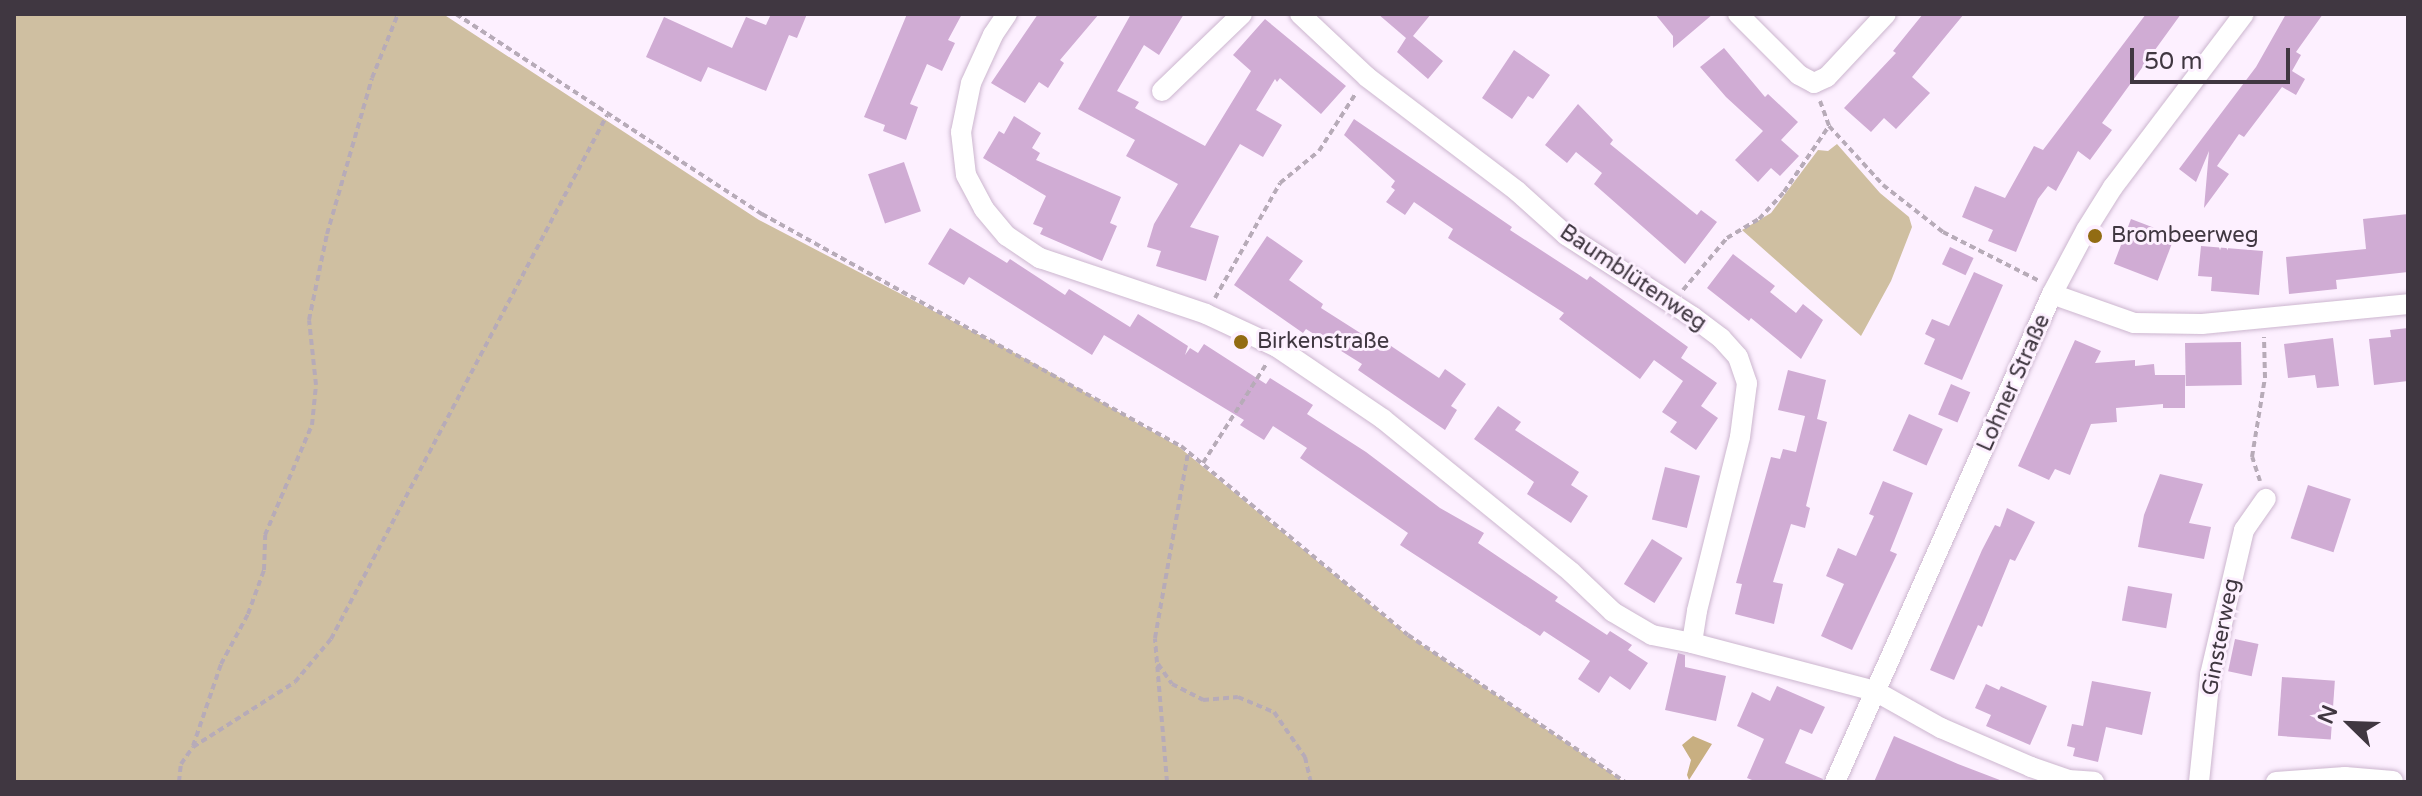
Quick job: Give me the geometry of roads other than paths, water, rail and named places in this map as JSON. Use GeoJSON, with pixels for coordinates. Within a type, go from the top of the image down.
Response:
{"type":"FeatureCollection","features":[{"type":"Feature","properties":{"kind":"street"},"geometry":{"type":"LineString","coordinates":[[1007,14],[993,35],[971,83],[961,132],[966,175],[984,209],[1007,236],[1040,258],[1206,314],[1277,347],[1415,444],[1560,562],[1613,612],[1652,635],[1875,691],[1941,728],[2031,767],[2068,780],[2094,782]]}},
{"type":"Feature","properties":{"kind":"street"},"geometry":{"type":"LineString","coordinates":[[1162,91],[1242,14]]}},
{"type":"Feature","properties":{"kind":"street","name":"Baumblütenweg"},"geometry":{"type":"LineString","coordinates":[[1300,14],[1367,77],[1517,191],[1566,235],[1721,338],[1738,357],[1747,383],[1732,477],[1697,611],[1692,643]]}},
{"type":"Feature","properties":{"kind":"street"},"geometry":{"type":"LineString","coordinates":[[1738,14],[1799,75],[1814,83],[1827,77],[1886,14]]}},
{"type":"Feature","properties":{"kind":"street","name":"Lohner Straße"},"geometry":{"type":"LineString","coordinates":[[1835,782],[2054,292],[2113,187],[2244,14]]}},
{"type":"Feature","properties":{"kind":"street"},"geometry":{"type":"LineString","coordinates":[[2054,292],[2090,310],[2134,323],[2202,324],[2408,304]]}},
{"type":"Feature","properties":{"kind":"street","name":"Ginsterweg"},"geometry":{"type":"LineString","coordinates":[[2199,782],[2210,675],[2244,530],[2266,499]]}},
{"type":"Feature","properties":{"kind":"street"},"geometry":{"type":"LineString","coordinates":[[2276,782],[2345,777],[2393,781]]}},
{"type":"Feature","properties":{"kind":"place","name":"Brombeerweg"},"geometry":{"type":"Point","coordinates":[2095,236]}},
{"type":"Feature","properties":{"kind":"place","name":"Birkenstraße"},"geometry":{"type":"Point","coordinates":[1241,342]}}]}
